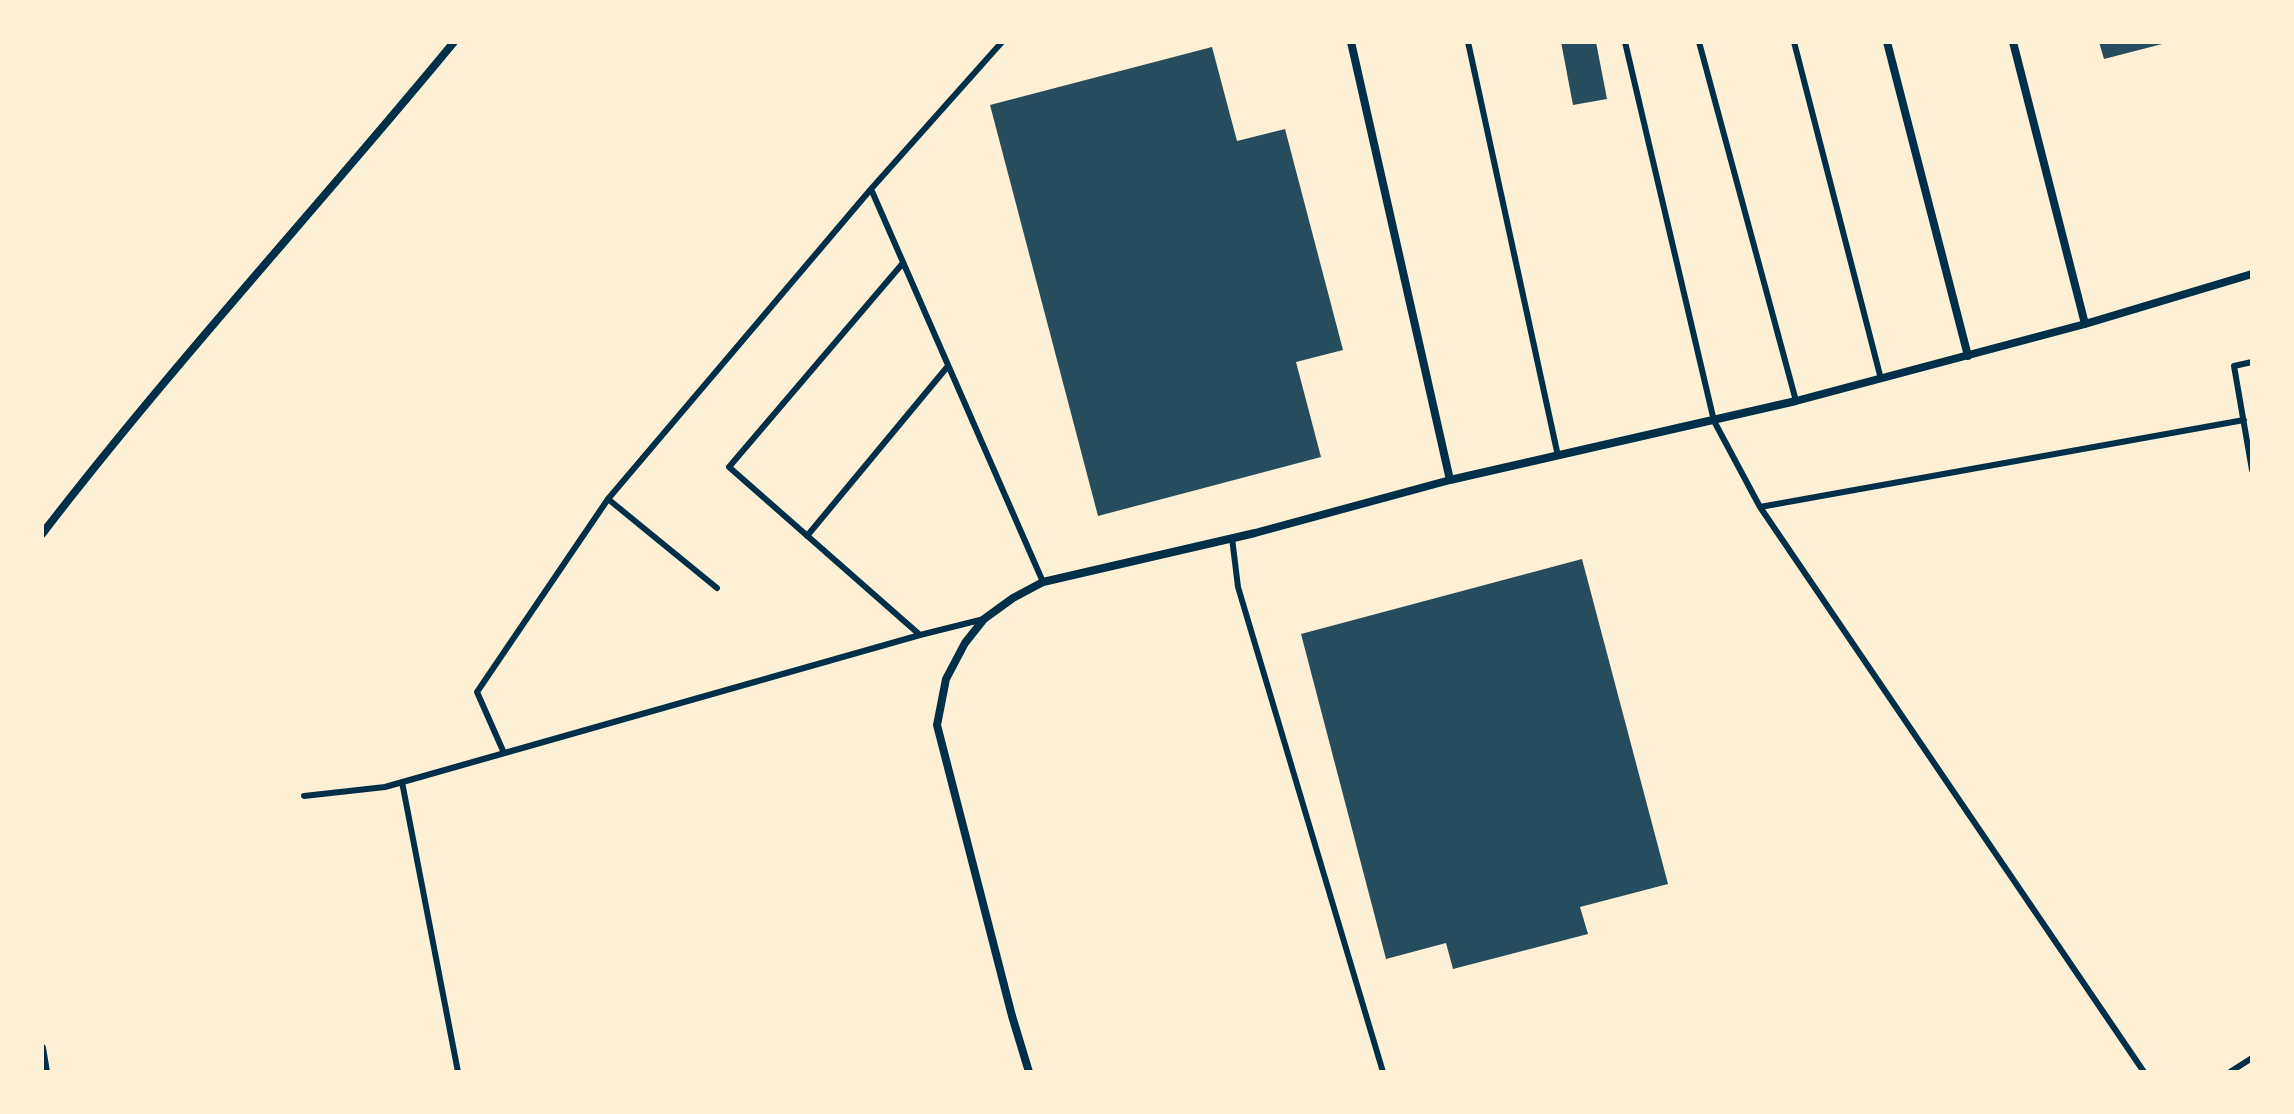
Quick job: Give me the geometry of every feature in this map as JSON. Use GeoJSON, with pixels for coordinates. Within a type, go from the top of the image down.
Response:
{"type":"FeatureCollection","features":[{"type":"Feature","properties":{"kind":"street"},"geometry":{"type":"LineString","coordinates":[[42,534],[100,458],[454,42]]}},
{"type":"Feature","properties":{"kind":"street"},"geometry":{"type":"LineString","coordinates":[[1351,42],[1450,480]]}},
{"type":"Feature","properties":{"kind":"street"},"geometry":{"type":"LineString","coordinates":[[1887,42],[1968,356]]}},
{"type":"Feature","properties":{"kind":"street"},"geometry":{"type":"LineString","coordinates":[[2013,42],[2085,324]]}},
{"type":"Feature","properties":{"kind":"street"},"geometry":{"type":"LineString","coordinates":[[1029,1072],[937,725],[946,679],[965,643],[984,619],[1013,598],[1043,582],[1232,538],[1450,480],[1796,401],[2085,324],[2252,274]]}},
{"type":"Feature","properties":{"kind":"street"},"geometry":{"type":"LineString","coordinates":[[42,1048],[46,1072]]}},
{"type":"Feature","properties":{"kind":"lane"},"geometry":{"type":"LineString","coordinates":[[504,753],[477,692],[608,499],[871,189],[1002,42]]}},
{"type":"Feature","properties":{"kind":"lane"},"geometry":{"type":"LineString","coordinates":[[1468,42],[1558,456]]}},
{"type":"Feature","properties":{"kind":"lane"},"geometry":{"type":"LineString","coordinates":[[1625,42],[1714,421],[1760,507],[2144,1072]]}},
{"type":"Feature","properties":{"kind":"lane"},"geometry":{"type":"LineString","coordinates":[[1699,42],[1796,401]]}},
{"type":"Feature","properties":{"kind":"lane"},"geometry":{"type":"LineString","coordinates":[[1794,42],[1881,379]]}},
{"type":"Feature","properties":{"kind":"lane"},"geometry":{"type":"LineString","coordinates":[[871,189],[1043,582]]}},
{"type":"Feature","properties":{"kind":"lane"},"geometry":{"type":"LineString","coordinates":[[903,263],[729,467],[920,635]]}},
{"type":"Feature","properties":{"kind":"lane"},"geometry":{"type":"LineString","coordinates":[[2252,362],[2234,366],[2252,470]]}},
{"type":"Feature","properties":{"kind":"lane"},"geometry":{"type":"LineString","coordinates":[[807,536],[948,366]]}},
{"type":"Feature","properties":{"kind":"lane"},"geometry":{"type":"LineString","coordinates":[[1760,507],[2244,420]]}},
{"type":"Feature","properties":{"kind":"lane"},"geometry":{"type":"LineString","coordinates":[[608,499],[717,588]]}},
{"type":"Feature","properties":{"kind":"lane"},"geometry":{"type":"LineString","coordinates":[[1232,538],[1238,587],[1383,1072]]}},
{"type":"Feature","properties":{"kind":"lane"},"geometry":{"type":"LineString","coordinates":[[304,796],[385,787],[984,619]]}},
{"type":"Feature","properties":{"kind":"lane"},"geometry":{"type":"LineString","coordinates":[[402,782],[458,1072]]}},
{"type":"Feature","properties":{"kind":"lane"},"geometry":{"type":"LineString","coordinates":[[2230,1072],[2252,1058]]}},
{"type":"Feature","properties":{"kind":"building"},"geometry":{"type":"Polygon","coordinates":[[[1561,42],[1596,42],[1607,99],[1573,105],[1561,42]]]}},
{"type":"Feature","properties":{"kind":"building"},"geometry":{"type":"Polygon","coordinates":[[[2099,42],[2166,42],[2166,43],[2104,59],[2099,42]]]}},
{"type":"Feature","properties":{"kind":"building"},"geometry":{"type":"Polygon","coordinates":[[[1212,47],[1237,141],[1285,129],[1343,350],[1296,362],[1321,457],[1098,516],[990,105],[1212,47]]]}},
{"type":"Feature","properties":{"kind":"building"},"geometry":{"type":"Polygon","coordinates":[[[1582,559],[1668,884],[1580,907],[1588,934],[1453,969],[1446,943],[1386,959],[1301,634],[1582,559]]]}}]}
